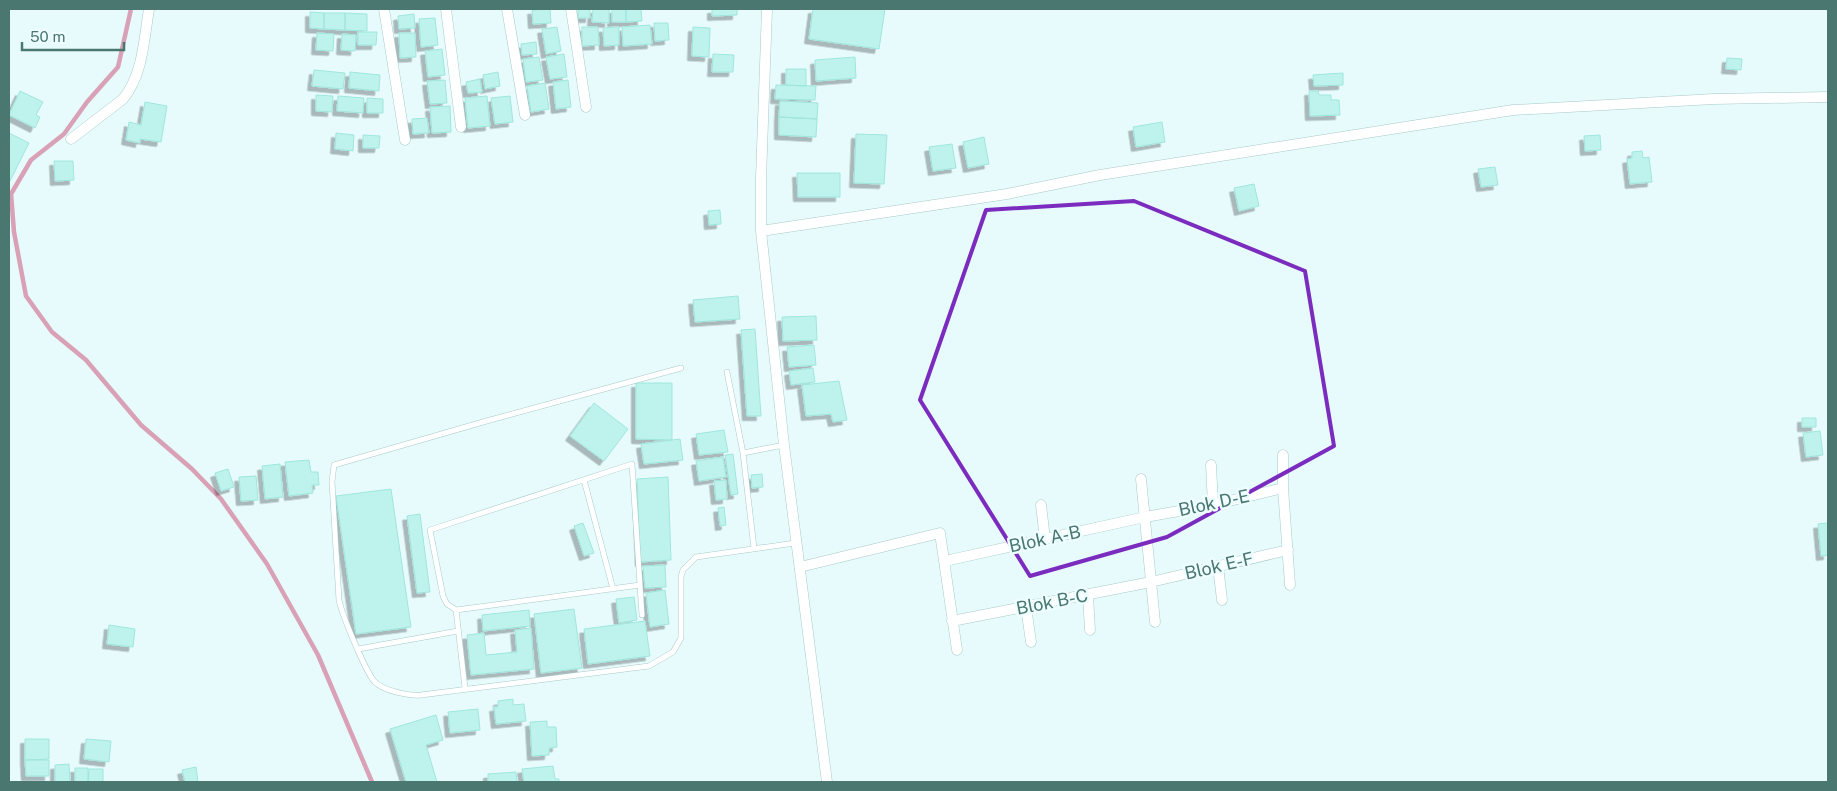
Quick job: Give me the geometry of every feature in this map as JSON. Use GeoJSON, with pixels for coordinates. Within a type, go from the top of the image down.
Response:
{"type":"FeatureCollection","features":[{"type":"Feature","properties":{"kind":"street"},"geometry":{"type":"LineString","coordinates":[[71,139],[123,99],[130,91],[136,77],[149,9]]}},
{"type":"Feature","properties":{"kind":"street"},"geometry":{"type":"LineString","coordinates":[[384,9],[405,140]]}},
{"type":"Feature","properties":{"kind":"street"},"geometry":{"type":"LineString","coordinates":[[446,9],[461,127]]}},
{"type":"Feature","properties":{"kind":"street"},"geometry":{"type":"LineString","coordinates":[[508,9],[525,115]]}},
{"type":"Feature","properties":{"kind":"street"},"geometry":{"type":"LineString","coordinates":[[571,9],[586,107]]}},
{"type":"Feature","properties":{"kind":"street"},"geometry":{"type":"LineString","coordinates":[[767,9],[761,231],[784,445],[827,782]]}},
{"type":"Feature","properties":{"kind":"street"},"geometry":{"type":"LineString","coordinates":[[761,231],[1007,194],[1100,175],[1513,110],[1714,99],[1828,97]]}},
{"type":"Feature","properties":{"kind":"street"},"geometry":{"type":"LineString","coordinates":[[1283,455],[1283,488],[1290,585]]}},
{"type":"Feature","properties":{"kind":"street"},"geometry":{"type":"LineString","coordinates":[[1211,465],[1213,505]]}},
{"type":"Feature","properties":{"kind":"street"},"geometry":{"type":"LineString","coordinates":[[1141,480],[1156,622]]}},
{"type":"Feature","properties":{"kind":"street","name":"Blok D-E"},"geometry":{"type":"LineString","coordinates":[[1145,517],[1213,505],[1283,488]]}},
{"type":"Feature","properties":{"kind":"street"},"geometry":{"type":"LineString","coordinates":[[1041,505],[1045,539]]}},
{"type":"Feature","properties":{"kind":"street","name":"Blok A-B"},"geometry":{"type":"LineString","coordinates":[[945,561],[1145,517]]}},
{"type":"Feature","properties":{"kind":"street"},"geometry":{"type":"LineString","coordinates":[[800,567],[940,533],[957,650]]}},
{"type":"Feature","properties":{"kind":"street","name":"Blok E-F"},"geometry":{"type":"LineString","coordinates":[[1151,582],[1288,550]]}},
{"type":"Feature","properties":{"kind":"street"},"geometry":{"type":"LineString","coordinates":[[1218,566],[1222,600]]}},
{"type":"Feature","properties":{"kind":"street","name":"Blok B-C"},"geometry":{"type":"LineString","coordinates":[[952,620],[1151,582]]}},
{"type":"Feature","properties":{"kind":"street"},"geometry":{"type":"LineString","coordinates":[[1088,595],[1090,630]]}},
{"type":"Feature","properties":{"kind":"street"},"geometry":{"type":"LineString","coordinates":[[1026,607],[1031,642]]}},
{"type":"Feature","properties":{"kind":"lane"},"geometry":{"type":"LineString","coordinates":[[682,368],[334,465],[332,482],[339,600],[342,613],[375,682],[397,693],[416,695],[649,666],[673,652],[681,638],[681,577],[688,564],[696,557],[796,543]]}},
{"type":"Feature","properties":{"kind":"lane"},"geometry":{"type":"LineString","coordinates":[[727,372],[743,453],[754,548]]}},
{"type":"Feature","properties":{"kind":"lane"},"geometry":{"type":"LineString","coordinates":[[743,453],[784,445]]}},
{"type":"Feature","properties":{"kind":"lane"},"geometry":{"type":"LineString","coordinates":[[640,585],[456,610],[447,604],[443,596],[430,530],[632,464],[642,615]]}},
{"type":"Feature","properties":{"kind":"lane"},"geometry":{"type":"LineString","coordinates":[[584,480],[613,589]]}},
{"type":"Feature","properties":{"kind":"lane"},"geometry":{"type":"LineString","coordinates":[[456,610],[465,688]]}},
{"type":"Feature","properties":{"kind":"lane"},"geometry":{"type":"LineString","coordinates":[[358,649],[458,631]]}},
{"type":"Feature","properties":{"kind":"highlighted area"},"geometry":{"type":"Polygon","coordinates":[[[1134,201],[1305,271],[1334,446],[1167,537],[1030,576],[920,400],[986,210],[1134,201]]]}},
{"type":"Feature","properties":{"kind":"building"},"geometry":{"type":"Polygon","coordinates":[[[550,9],[551,23],[533,24],[532,10],[550,9]]]}},
{"type":"Feature","properties":{"kind":"building"},"geometry":{"type":"Polygon","coordinates":[[[578,9],[590,9],[590,18],[578,18],[578,9]]]}},
{"type":"Feature","properties":{"kind":"building"},"geometry":{"type":"Polygon","coordinates":[[[593,9],[609,9],[609,23],[592,22],[593,9]]]}},
{"type":"Feature","properties":{"kind":"building"},"geometry":{"type":"Polygon","coordinates":[[[612,9],[626,9],[626,22],[612,22],[612,9]]]}},
{"type":"Feature","properties":{"kind":"building"},"geometry":{"type":"Polygon","coordinates":[[[626,9],[641,9],[642,21],[626,22],[626,9]]]}},
{"type":"Feature","properties":{"kind":"building"},"geometry":{"type":"Polygon","coordinates":[[[712,9],[737,9],[737,15],[712,16],[712,9]]]}},
{"type":"Feature","properties":{"kind":"building"},"geometry":{"type":"Polygon","coordinates":[[[813,9],[885,9],[879,49],[809,39],[813,9]]]}},
{"type":"Feature","properties":{"kind":"building"},"geometry":{"type":"Polygon","coordinates":[[[310,12],[324,13],[324,29],[310,28],[310,12]]]}},
{"type":"Feature","properties":{"kind":"building"},"geometry":{"type":"Polygon","coordinates":[[[324,13],[345,13],[345,30],[324,29],[324,13]]]}},
{"type":"Feature","properties":{"kind":"building"},"geometry":{"type":"Polygon","coordinates":[[[345,13],[367,14],[367,31],[345,30],[345,13]]]}},
{"type":"Feature","properties":{"kind":"building"},"geometry":{"type":"Polygon","coordinates":[[[414,14],[415,28],[399,29],[398,16],[414,14]]]}},
{"type":"Feature","properties":{"kind":"building"},"geometry":{"type":"Polygon","coordinates":[[[435,18],[438,45],[421,47],[419,19],[435,18]]]}},
{"type":"Feature","properties":{"kind":"building"},"geometry":{"type":"Polygon","coordinates":[[[654,23],[668,23],[669,40],[655,41],[654,23]]]}},
{"type":"Feature","properties":{"kind":"building"},"geometry":{"type":"Polygon","coordinates":[[[650,25],[652,44],[623,46],[622,27],[650,25]]]}},
{"type":"Feature","properties":{"kind":"building"},"geometry":{"type":"Polygon","coordinates":[[[557,27],[561,51],[546,54],[542,29],[557,27]]]}},
{"type":"Feature","properties":{"kind":"building"},"geometry":{"type":"Polygon","coordinates":[[[582,27],[598,27],[599,45],[582,46],[582,27]]]}},
{"type":"Feature","properties":{"kind":"building"},"geometry":{"type":"Polygon","coordinates":[[[619,27],[619,45],[604,46],[603,28],[619,27]]]}},
{"type":"Feature","properties":{"kind":"building"},"geometry":{"type":"Polygon","coordinates":[[[693,27],[710,28],[709,57],[692,56],[693,27]]]}},
{"type":"Feature","properties":{"kind":"building"},"geometry":{"type":"Polygon","coordinates":[[[358,32],[377,32],[376,45],[358,45],[358,32]]]}},
{"type":"Feature","properties":{"kind":"building"},"geometry":{"type":"Polygon","coordinates":[[[317,33],[334,34],[333,51],[316,50],[317,33]]]}},
{"type":"Feature","properties":{"kind":"building"},"geometry":{"type":"Polygon","coordinates":[[[399,33],[415,33],[416,57],[400,58],[399,33]]]}},
{"type":"Feature","properties":{"kind":"building"},"geometry":{"type":"Polygon","coordinates":[[[342,34],[356,35],[355,51],[341,50],[342,34]]]}},
{"type":"Feature","properties":{"kind":"building"},"geometry":{"type":"Polygon","coordinates":[[[536,42],[537,54],[522,55],[521,44],[536,42]]]}},
{"type":"Feature","properties":{"kind":"building"},"geometry":{"type":"Polygon","coordinates":[[[442,49],[445,75],[428,77],[425,51],[442,49]]]}},
{"type":"Feature","properties":{"kind":"building"},"geometry":{"type":"Polygon","coordinates":[[[564,54],[567,77],[550,79],[546,57],[564,54]]]}},
{"type":"Feature","properties":{"kind":"building"},"geometry":{"type":"Polygon","coordinates":[[[713,54],[734,55],[733,72],[712,72],[713,54]]]}},
{"type":"Feature","properties":{"kind":"building"},"geometry":{"type":"Polygon","coordinates":[[[539,57],[543,80],[526,82],[523,59],[539,57]]]}},
{"type":"Feature","properties":{"kind":"building"},"geometry":{"type":"Polygon","coordinates":[[[855,57],[856,78],[816,81],[815,60],[855,57]]]}},
{"type":"Feature","properties":{"kind":"building"},"geometry":{"type":"Polygon","coordinates":[[[1727,58],[1742,59],[1741,70],[1726,69],[1727,58]]]}},
{"type":"Feature","properties":{"kind":"building"},"geometry":{"type":"Polygon","coordinates":[[[786,69],[806,69],[806,86],[786,85],[786,69]]]}},
{"type":"Feature","properties":{"kind":"building"},"geometry":{"type":"Polygon","coordinates":[[[314,70],[345,73],[343,89],[312,86],[314,70]]]}},
{"type":"Feature","properties":{"kind":"building"},"geometry":{"type":"Polygon","coordinates":[[[350,72],[380,75],[379,91],[349,88],[350,72]]]}},
{"type":"Feature","properties":{"kind":"building"},"geometry":{"type":"Polygon","coordinates":[[[498,72],[500,86],[485,89],[483,75],[498,72]]]}},
{"type":"Feature","properties":{"kind":"building"},"geometry":{"type":"Polygon","coordinates":[[[1343,73],[1343,85],[1314,86],[1313,75],[1343,73]]]}},
{"type":"Feature","properties":{"kind":"building"},"geometry":{"type":"Polygon","coordinates":[[[480,79],[482,92],[468,93],[466,82],[480,79]]]}},
{"type":"Feature","properties":{"kind":"building"},"geometry":{"type":"Polygon","coordinates":[[[445,80],[447,103],[430,104],[427,81],[445,80]]]}},
{"type":"Feature","properties":{"kind":"building"},"geometry":{"type":"Polygon","coordinates":[[[568,80],[571,107],[556,109],[553,82],[568,80]]]}},
{"type":"Feature","properties":{"kind":"building"},"geometry":{"type":"Polygon","coordinates":[[[545,83],[549,109],[531,112],[527,86],[545,83]]]}},
{"type":"Feature","properties":{"kind":"building"},"geometry":{"type":"Polygon","coordinates":[[[776,85],[816,86],[815,100],[775,99],[776,85]]]}},
{"type":"Feature","properties":{"kind":"building"},"geometry":{"type":"Polygon","coordinates":[[[20,91],[43,102],[36,115],[40,117],[35,128],[9,115],[20,91]]]}},
{"type":"Feature","properties":{"kind":"building"},"geometry":{"type":"Polygon","coordinates":[[[1309,91],[1318,91],[1319,95],[1331,95],[1331,100],[1339,100],[1340,115],[1310,116],[1309,91]]]}},
{"type":"Feature","properties":{"kind":"building"},"geometry":{"type":"Polygon","coordinates":[[[316,95],[333,96],[332,112],[316,111],[316,95]]]}},
{"type":"Feature","properties":{"kind":"building"},"geometry":{"type":"Polygon","coordinates":[[[338,96],[364,98],[363,113],[337,111],[338,96]]]}},
{"type":"Feature","properties":{"kind":"building"},"geometry":{"type":"Polygon","coordinates":[[[487,96],[490,126],[468,128],[465,98],[487,96]]]}},
{"type":"Feature","properties":{"kind":"building"},"geometry":{"type":"Polygon","coordinates":[[[510,96],[513,122],[495,124],[491,98],[510,96]]]}},
{"type":"Feature","properties":{"kind":"building"},"geometry":{"type":"Polygon","coordinates":[[[367,98],[383,99],[383,113],[367,113],[367,98]]]}},
{"type":"Feature","properties":{"kind":"building"},"geometry":{"type":"Polygon","coordinates":[[[780,101],[818,103],[817,119],[779,117],[780,101]]]}},
{"type":"Feature","properties":{"kind":"building"},"geometry":{"type":"Polygon","coordinates":[[[145,102],[167,106],[161,142],[140,139],[140,143],[126,140],[129,122],[141,125],[145,102]]]}},
{"type":"Feature","properties":{"kind":"building"},"geometry":{"type":"Polygon","coordinates":[[[450,106],[451,132],[432,133],[430,107],[450,106]]]}},
{"type":"Feature","properties":{"kind":"building"},"geometry":{"type":"Polygon","coordinates":[[[779,117],[817,119],[816,137],[779,135],[779,117]]]}},
{"type":"Feature","properties":{"kind":"building"},"geometry":{"type":"Polygon","coordinates":[[[427,118],[429,133],[413,134],[412,119],[427,118]]]}},
{"type":"Feature","properties":{"kind":"building"},"geometry":{"type":"Polygon","coordinates":[[[1162,122],[1165,142],[1136,147],[1133,127],[1162,122]]]}},
{"type":"Feature","properties":{"kind":"building"},"geometry":{"type":"Polygon","coordinates":[[[9,133],[29,143],[10,181],[9,181],[9,133]]]}},
{"type":"Feature","properties":{"kind":"building"},"geometry":{"type":"Polygon","coordinates":[[[336,133],[354,135],[353,151],[335,149],[336,133]]]}},
{"type":"Feature","properties":{"kind":"building"},"geometry":{"type":"Polygon","coordinates":[[[856,134],[887,135],[884,184],[854,183],[856,134]]]}},
{"type":"Feature","properties":{"kind":"building"},"geometry":{"type":"Polygon","coordinates":[[[363,135],[380,136],[379,148],[363,148],[363,135]]]}},
{"type":"Feature","properties":{"kind":"building"},"geometry":{"type":"Polygon","coordinates":[[[1600,135],[1601,150],[1585,151],[1584,136],[1600,135]]]}},
{"type":"Feature","properties":{"kind":"building"},"geometry":{"type":"Polygon","coordinates":[[[984,137],[989,164],[968,168],[963,142],[984,137]]]}},
{"type":"Feature","properties":{"kind":"building"},"geometry":{"type":"Polygon","coordinates":[[[952,144],[956,168],[933,171],[929,147],[952,144]]]}},
{"type":"Feature","properties":{"kind":"building"},"geometry":{"type":"Polygon","coordinates":[[[1642,151],[1643,158],[1649,157],[1652,182],[1630,184],[1627,159],[1632,158],[1632,152],[1642,151]]]}},
{"type":"Feature","properties":{"kind":"building"},"geometry":{"type":"Polygon","coordinates":[[[54,161],[73,161],[74,180],[55,181],[54,161]]]}},
{"type":"Feature","properties":{"kind":"building"},"geometry":{"type":"Polygon","coordinates":[[[1495,167],[1498,185],[1481,187],[1478,169],[1495,167]]]}},
{"type":"Feature","properties":{"kind":"building"},"geometry":{"type":"Polygon","coordinates":[[[797,173],[840,173],[840,197],[798,197],[797,173]]]}},
{"type":"Feature","properties":{"kind":"building"},"geometry":{"type":"Polygon","coordinates":[[[1254,184],[1259,206],[1239,211],[1234,188],[1254,184]]]}},
{"type":"Feature","properties":{"kind":"building"},"geometry":{"type":"Polygon","coordinates":[[[720,210],[721,224],[709,225],[708,211],[720,210]]]}},
{"type":"Feature","properties":{"kind":"building"},"geometry":{"type":"Polygon","coordinates":[[[738,296],[740,319],[695,322],[693,300],[738,296]]]}},
{"type":"Feature","properties":{"kind":"building"},"geometry":{"type":"Polygon","coordinates":[[[816,316],[817,340],[783,341],[782,317],[816,316]]]}},
{"type":"Feature","properties":{"kind":"building"},"geometry":{"type":"Polygon","coordinates":[[[755,329],[761,416],[747,416],[741,330],[755,329]]]}},
{"type":"Feature","properties":{"kind":"building"},"geometry":{"type":"Polygon","coordinates":[[[814,345],[816,365],[789,367],[787,347],[814,345]]]}},
{"type":"Feature","properties":{"kind":"building"},"geometry":{"type":"Polygon","coordinates":[[[813,368],[815,382],[791,385],[789,371],[813,368]]]}},
{"type":"Feature","properties":{"kind":"building"},"geometry":{"type":"Polygon","coordinates":[[[839,381],[847,420],[833,422],[831,414],[806,416],[802,385],[839,381]]]}},
{"type":"Feature","properties":{"kind":"building"},"geometry":{"type":"Polygon","coordinates":[[[636,383],[672,383],[672,440],[636,439],[636,383]]]}},
{"type":"Feature","properties":{"kind":"building"},"geometry":{"type":"Polygon","coordinates":[[[594,403],[628,429],[604,461],[570,436],[594,403]]]}},
{"type":"Feature","properties":{"kind":"building"},"geometry":{"type":"Polygon","coordinates":[[[1802,418],[1816,418],[1816,427],[1802,427],[1802,418]]]}},
{"type":"Feature","properties":{"kind":"building"},"geometry":{"type":"Polygon","coordinates":[[[724,430],[728,452],[699,455],[696,434],[724,430]]]}},
{"type":"Feature","properties":{"kind":"building"},"geometry":{"type":"Polygon","coordinates":[[[1820,431],[1823,455],[1806,457],[1803,433],[1820,431]]]}},
{"type":"Feature","properties":{"kind":"building"},"geometry":{"type":"Polygon","coordinates":[[[680,439],[683,460],[644,464],[641,444],[680,439]]]}},
{"type":"Feature","properties":{"kind":"building"},"geometry":{"type":"Polygon","coordinates":[[[733,454],[738,494],[731,495],[725,455],[733,454]]]}},
{"type":"Feature","properties":{"kind":"building"},"geometry":{"type":"Polygon","coordinates":[[[723,457],[726,477],[699,481],[696,461],[723,457]]]}},
{"type":"Feature","properties":{"kind":"building"},"geometry":{"type":"Polygon","coordinates":[[[309,460],[311,472],[318,472],[319,485],[312,485],[313,493],[289,496],[285,462],[309,460]]]}},
{"type":"Feature","properties":{"kind":"building"},"geometry":{"type":"Polygon","coordinates":[[[280,464],[283,497],[265,499],[262,466],[280,464]]]}},
{"type":"Feature","properties":{"kind":"building"},"geometry":{"type":"Polygon","coordinates":[[[228,469],[234,487],[221,491],[215,473],[228,469]]]}},
{"type":"Feature","properties":{"kind":"building"},"geometry":{"type":"Polygon","coordinates":[[[762,474],[763,487],[752,488],[751,475],[762,474]]]}},
{"type":"Feature","properties":{"kind":"building"},"geometry":{"type":"Polygon","coordinates":[[[256,476],[258,500],[241,501],[239,477],[256,476]]]}},
{"type":"Feature","properties":{"kind":"building"},"geometry":{"type":"Polygon","coordinates":[[[668,477],[671,560],[640,562],[637,479],[668,477]]]}},
{"type":"Feature","properties":{"kind":"building"},"geometry":{"type":"Polygon","coordinates":[[[726,480],[727,499],[716,500],[714,481],[726,480]]]}},
{"type":"Feature","properties":{"kind":"building"},"geometry":{"type":"Polygon","coordinates":[[[391,489],[411,627],[356,634],[336,496],[391,489]]]}},
{"type":"Feature","properties":{"kind":"building"},"geometry":{"type":"Polygon","coordinates":[[[724,507],[726,525],[720,526],[718,508],[724,507]]]}},
{"type":"Feature","properties":{"kind":"building"},"geometry":{"type":"Polygon","coordinates":[[[420,514],[430,592],[417,593],[407,516],[420,514]]]}},
{"type":"Feature","properties":{"kind":"building"},"geometry":{"type":"Polygon","coordinates":[[[583,523],[594,553],[584,556],[574,526],[583,523]]]}},
{"type":"Feature","properties":{"kind":"building"},"geometry":{"type":"Polygon","coordinates":[[[1828,523],[1828,555],[1821,556],[1818,524],[1828,523]]]}},
{"type":"Feature","properties":{"kind":"building"},"geometry":{"type":"Polygon","coordinates":[[[665,565],[666,587],[645,588],[643,566],[665,565]]]}},
{"type":"Feature","properties":{"kind":"building"},"geometry":{"type":"Polygon","coordinates":[[[665,590],[669,624],[650,627],[646,593],[665,590]]]}},
{"type":"Feature","properties":{"kind":"building"},"geometry":{"type":"Polygon","coordinates":[[[634,597],[637,620],[619,623],[616,599],[634,597]]]}},
{"type":"Feature","properties":{"kind":"building"},"geometry":{"type":"Polygon","coordinates":[[[574,609],[582,668],[541,673],[534,614],[574,609]]]}},
{"type":"Feature","properties":{"kind":"building"},"geometry":{"type":"Polygon","coordinates":[[[529,610],[530,626],[483,631],[482,615],[529,610]]]}},
{"type":"Feature","properties":{"kind":"building"},"geometry":{"type":"Polygon","coordinates":[[[645,621],[650,656],[588,664],[584,629],[645,621]]]}},
{"type":"Feature","properties":{"kind":"building"},"geometry":{"type":"Polygon","coordinates":[[[109,625],[135,629],[133,647],[107,644],[109,625]]]}},
{"type":"Feature","properties":{"kind":"building"},"geometry":{"type":"Polygon","coordinates":[[[531,628],[534,669],[471,675],[467,635],[484,633],[486,655],[517,652],[515,630],[531,628]]]}},
{"type":"Feature","properties":{"kind":"building"},"geometry":{"type":"Polygon","coordinates":[[[513,699],[513,705],[524,704],[526,721],[496,724],[494,707],[498,707],[498,701],[513,699]]]}},
{"type":"Feature","properties":{"kind":"building"},"geometry":{"type":"Polygon","coordinates":[[[478,709],[480,730],[450,733],[448,712],[478,709]]]}},
{"type":"Feature","properties":{"kind":"building"},"geometry":{"type":"Polygon","coordinates":[[[436,715],[443,740],[426,745],[437,782],[406,782],[390,729],[436,715]]]}},
{"type":"Feature","properties":{"kind":"building"},"geometry":{"type":"Polygon","coordinates":[[[547,721],[547,727],[556,727],[557,747],[549,748],[549,755],[532,756],[530,722],[547,721]]]}},
{"type":"Feature","properties":{"kind":"building"},"geometry":{"type":"Polygon","coordinates":[[[25,739],[49,739],[49,759],[25,760],[25,739]]]}},
{"type":"Feature","properties":{"kind":"building"},"geometry":{"type":"Polygon","coordinates":[[[86,739],[111,741],[109,762],[84,759],[86,739]]]}},
{"type":"Feature","properties":{"kind":"building"},"geometry":{"type":"Polygon","coordinates":[[[25,760],[49,760],[49,776],[26,776],[25,760]]]}},
{"type":"Feature","properties":{"kind":"building"},"geometry":{"type":"Polygon","coordinates":[[[69,764],[70,782],[55,782],[55,765],[69,764]]]}},
{"type":"Feature","properties":{"kind":"building"},"geometry":{"type":"Polygon","coordinates":[[[553,766],[555,779],[559,779],[559,782],[524,782],[522,769],[553,766]]]}},
{"type":"Feature","properties":{"kind":"building"},"geometry":{"type":"Polygon","coordinates":[[[196,767],[198,782],[185,782],[182,770],[196,767]]]}},
{"type":"Feature","properties":{"kind":"building"},"geometry":{"type":"Polygon","coordinates":[[[75,768],[88,768],[88,782],[75,782],[75,768]]]}},
{"type":"Feature","properties":{"kind":"building"},"geometry":{"type":"Polygon","coordinates":[[[89,769],[103,769],[103,782],[88,782],[89,769]]]}},
{"type":"Feature","properties":{"kind":"building"},"geometry":{"type":"Polygon","coordinates":[[[516,772],[517,782],[488,782],[488,774],[516,772]]]}},
{"type":"Feature","properties":{"kind":"waterway"},"geometry":{"type":"LineString","coordinates":[[131,9],[118,67],[87,102],[64,134],[31,160],[11,194],[14,232],[26,296],[52,332],[86,360],[141,425],[192,469],[221,499],[267,564],[318,655],[372,782]]}}]}
